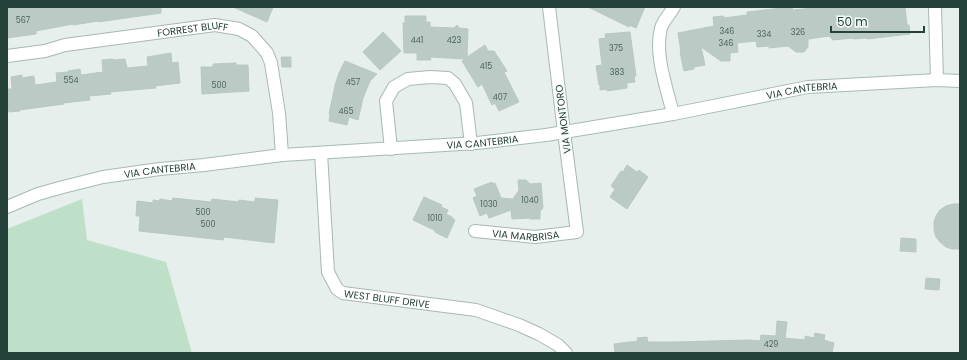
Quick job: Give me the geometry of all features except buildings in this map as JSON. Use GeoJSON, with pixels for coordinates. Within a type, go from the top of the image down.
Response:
{"type":"FeatureCollection","features":[{"type":"Feature","properties":{"kind":"street","name":"VIA MONTORO"},"geometry":{"type":"LineString","coordinates":[[549,7],[577,232]]}},
{"type":"Feature","properties":{"kind":"street"},"geometry":{"type":"LineString","coordinates":[[673,114],[659,60],[658,41],[661,27],[674,7]]}},
{"type":"Feature","properties":{"kind":"street"},"geometry":{"type":"LineString","coordinates":[[935,7],[937,80]]}},
{"type":"Feature","properties":{"kind":"street","name":"FORREST BLUFF"},"geometry":{"type":"LineString","coordinates":[[7,56],[45,51],[66,45],[215,25],[239,29],[252,36],[267,53],[279,113],[282,156]]}},
{"type":"Feature","properties":{"kind":"street"},"geometry":{"type":"LineString","coordinates":[[391,149],[386,101],[394,87],[408,79],[430,77],[448,78],[455,84],[466,102],[471,144]]}},
{"type":"Feature","properties":{"kind":"street","name":"VIA CANTEBRIA"},"geometry":{"type":"LineString","coordinates":[[7,208],[38,194],[104,177],[160,169],[282,156],[471,144],[564,132],[673,114],[808,87],[937,80],[960,82]]}},
{"type":"Feature","properties":{"kind":"street","name":"WEST BLUFF DRIVE"},"geometry":{"type":"LineString","coordinates":[[321,153],[328,272],[336,289],[343,293],[476,310],[519,325],[539,334],[566,353]]}},
{"type":"Feature","properties":{"kind":"street","name":"VIA MARBRISA"},"geometry":{"type":"LineString","coordinates":[[475,231],[535,237],[577,232]]}},
{"type":"Feature","properties":{"kind":"green space"},"geometry":{"type":"Polygon","coordinates":[[[82,199],[87,240],[166,262],[192,353],[7,353],[7,229],[82,199]]]}}]}
